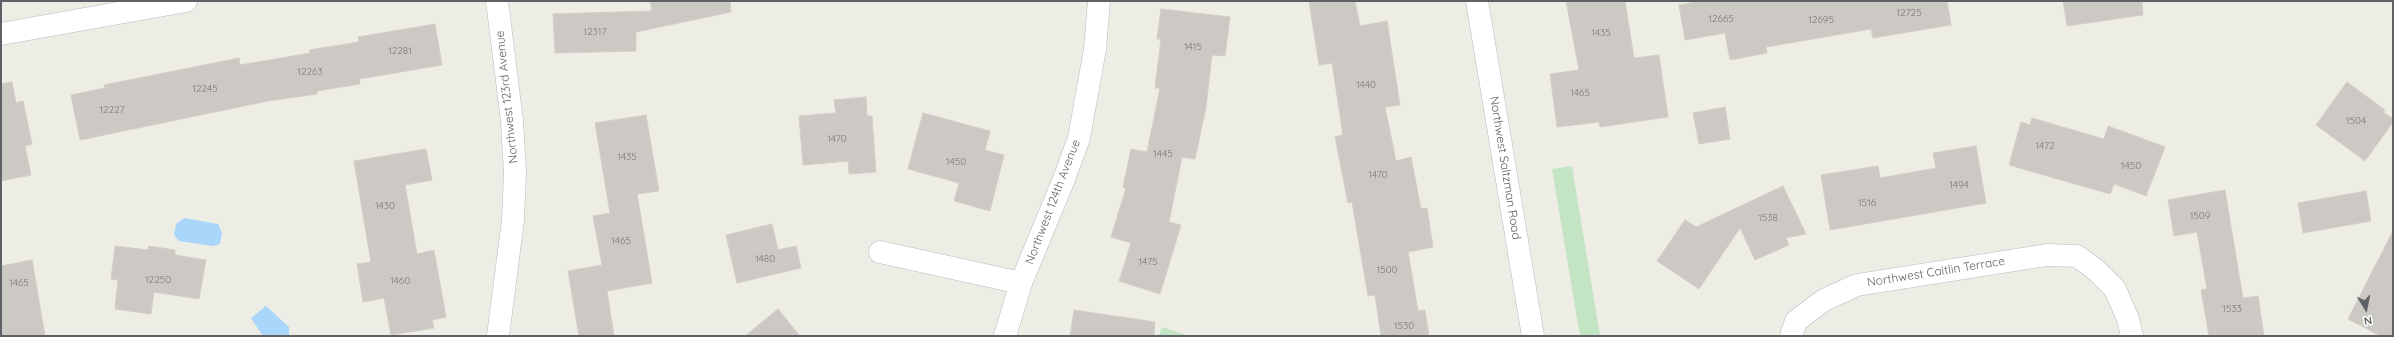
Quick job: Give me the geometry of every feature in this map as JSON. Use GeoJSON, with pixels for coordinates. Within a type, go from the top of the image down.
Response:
{"type":"FeatureCollection","features":[{"type":"Feature","properties":{"kind":"street"},"geometry":{"type":"LineString","coordinates":[[1,34],[186,1]]}},
{"type":"Feature","properties":{"kind":"street","name":"Northwest 123rd Avenue"},"geometry":{"type":"LineString","coordinates":[[497,1],[512,120],[515,173],[513,220],[498,336]]}},
{"type":"Feature","properties":{"kind":"street","name":"Northwest 124th Avenue"},"geometry":{"type":"LineString","coordinates":[[1005,336],[1021,283],[1064,179],[1079,138],[1094,56],[1099,1]]}},
{"type":"Feature","properties":{"kind":"street","name":"Northwest Saltzman Road"},"geometry":{"type":"LineString","coordinates":[[1477,1],[1532,336]]}},
{"type":"Feature","properties":{"kind":"street"},"geometry":{"type":"LineString","coordinates":[[880,252],[1021,283]]}},
{"type":"Feature","properties":{"kind":"street","name":"Northwest Caitlin Terrace"},"geometry":{"type":"LineString","coordinates":[[1791,336],[1796,321],[1818,304],[1857,285],[2047,254],[2077,256],[2096,270],[2115,289],[2128,319],[2132,336]]}},
{"type":"Feature","properties":{"kind":"green space"},"geometry":{"type":"Polygon","coordinates":[[[1572,166],[1600,336],[1580,336],[1552,169],[1572,166]]]}},
{"type":"Feature","properties":{"kind":"green space"},"geometry":{"type":"Polygon","coordinates":[[[1162,327],[1190,336],[1159,336],[1162,327]]]}},
{"type":"Feature","properties":{"kind":"water"},"geometry":{"type":"Polygon","coordinates":[[[184,218],[218,224],[222,233],[220,244],[213,246],[179,241],[174,235],[176,224],[184,218]]]}},
{"type":"Feature","properties":{"kind":"water"},"geometry":{"type":"Polygon","coordinates":[[[266,306],[289,327],[289,336],[263,336],[251,318],[266,306]]]}},
{"type":"Feature","properties":{"kind":"building"},"geometry":{"type":"Polygon","coordinates":[[[650,1],[730,1],[731,12],[636,32],[636,51],[555,53],[553,14],[652,11],[650,1]]]}},
{"type":"Feature","properties":{"kind":"building"},"geometry":{"type":"Polygon","coordinates":[[[1309,1],[1355,1],[1360,26],[1387,21],[1400,105],[1385,107],[1396,161],[1411,157],[1421,209],[1427,208],[1433,247],[1408,252],[1418,311],[1425,310],[1429,336],[1381,336],[1375,295],[1368,296],[1352,202],[1348,203],[1335,137],[1343,135],[1332,63],[1319,65],[1309,1]]]}},
{"type":"Feature","properties":{"kind":"building"},"geometry":{"type":"Polygon","coordinates":[[[1566,1],[1625,1],[1634,58],[1659,55],[1668,117],[1600,127],[1599,122],[1557,127],[1550,74],[1579,70],[1566,1]]]}},
{"type":"Feature","properties":{"kind":"building"},"geometry":{"type":"Polygon","coordinates":[[[1701,1],[1947,1],[1951,25],[1873,38],[1871,29],[1766,47],[1767,53],[1730,60],[1725,33],[1685,40],[1679,5],[1701,1]]]}},
{"type":"Feature","properties":{"kind":"building"},"geometry":{"type":"Polygon","coordinates":[[[2063,1],[2142,1],[2143,15],[2067,26],[2063,1]]]}},
{"type":"Feature","properties":{"kind":"building"},"geometry":{"type":"Polygon","coordinates":[[[1161,9],[1230,17],[1225,56],[1212,55],[1206,107],[1195,159],[1182,157],[1169,222],[1181,225],[1160,294],[1119,281],[1131,243],[1111,237],[1126,188],[1123,187],[1131,149],[1147,152],[1160,88],[1155,88],[1161,39],[1157,39],[1161,9]]]}},
{"type":"Feature","properties":{"kind":"building"},"geometry":{"type":"Polygon","coordinates":[[[435,24],[442,65],[359,79],[360,84],[317,91],[317,94],[268,101],[80,140],[71,95],[105,88],[104,85],[239,58],[240,65],[310,53],[309,50],[359,42],[358,37],[435,24]]]}},
{"type":"Feature","properties":{"kind":"building"},"geometry":{"type":"Polygon","coordinates":[[[12,82],[16,103],[23,101],[32,144],[25,146],[31,175],[1,181],[1,84],[12,82]]]}},
{"type":"Feature","properties":{"kind":"building"},"geometry":{"type":"Polygon","coordinates":[[[2347,82],[2385,110],[2383,112],[2393,119],[2393,122],[2365,161],[2316,125],[2347,82]]]}},
{"type":"Feature","properties":{"kind":"building"},"geometry":{"type":"Polygon","coordinates":[[[866,97],[867,116],[872,116],[876,172],[849,174],[848,161],[803,165],[799,116],[836,113],[834,100],[866,97]]]}},
{"type":"Feature","properties":{"kind":"building"},"geometry":{"type":"Polygon","coordinates":[[[1725,107],[1730,139],[1699,144],[1693,113],[1725,107]]]}},
{"type":"Feature","properties":{"kind":"building"},"geometry":{"type":"Polygon","coordinates":[[[923,113],[990,131],[985,150],[1004,155],[990,211],[954,201],[959,183],[908,169],[923,113]]]}},
{"type":"Feature","properties":{"kind":"building"},"geometry":{"type":"Polygon","coordinates":[[[646,115],[659,191],[637,194],[652,283],[607,291],[614,336],[579,336],[568,271],[602,265],[593,216],[610,213],[595,123],[646,115]]]}},
{"type":"Feature","properties":{"kind":"building"},"geometry":{"type":"Polygon","coordinates":[[[2032,118],[2104,139],[2108,126],[2165,147],[2146,196],[2114,184],[2110,194],[2009,165],[2021,122],[2030,125],[2032,118]]]}},
{"type":"Feature","properties":{"kind":"building"},"geometry":{"type":"Polygon","coordinates":[[[1976,146],[1986,203],[1830,230],[1821,175],[1878,166],[1880,178],[1936,168],[1933,153],[1976,146]]]}},
{"type":"Feature","properties":{"kind":"building"},"geometry":{"type":"Polygon","coordinates":[[[426,149],[432,180],[405,185],[417,254],[434,250],[446,317],[432,320],[434,328],[391,335],[384,298],[363,302],[357,264],[371,262],[354,161],[426,149]]]}},
{"type":"Feature","properties":{"kind":"building"},"geometry":{"type":"Polygon","coordinates":[[[1783,186],[1806,234],[1786,238],[1789,245],[1755,260],[1740,228],[1699,289],[1657,261],[1685,220],[1696,227],[1783,186]]]}},
{"type":"Feature","properties":{"kind":"building"},"geometry":{"type":"Polygon","coordinates":[[[2225,190],[2243,298],[2258,296],[2264,336],[2209,336],[2201,290],[2207,289],[2197,232],[2174,236],[2168,200],[2225,190]]]}},
{"type":"Feature","properties":{"kind":"building"},"geometry":{"type":"Polygon","coordinates":[[[2366,191],[2371,221],[2303,233],[2298,203],[2366,191]]]}},
{"type":"Feature","properties":{"kind":"building"},"geometry":{"type":"Polygon","coordinates":[[[772,224],[778,250],[796,246],[801,268],[737,283],[726,235],[772,224]]]}},
{"type":"Feature","properties":{"kind":"building"},"geometry":{"type":"Polygon","coordinates":[[[2393,231],[2393,336],[2381,336],[2348,319],[2393,231]]]}},
{"type":"Feature","properties":{"kind":"building"},"geometry":{"type":"Polygon","coordinates":[[[115,246],[148,250],[149,246],[175,250],[175,255],[206,260],[199,299],[154,292],[151,314],[115,309],[118,280],[111,279],[115,246]]]}},
{"type":"Feature","properties":{"kind":"building"},"geometry":{"type":"Polygon","coordinates":[[[32,260],[45,336],[1,336],[1,266],[32,260]]]}},
{"type":"Feature","properties":{"kind":"building"},"geometry":{"type":"Polygon","coordinates":[[[778,309],[800,336],[745,336],[778,309]]]}},
{"type":"Feature","properties":{"kind":"building"},"geometry":{"type":"Polygon","coordinates":[[[1074,310],[1155,322],[1154,336],[1070,336],[1074,310]]]}}]}
